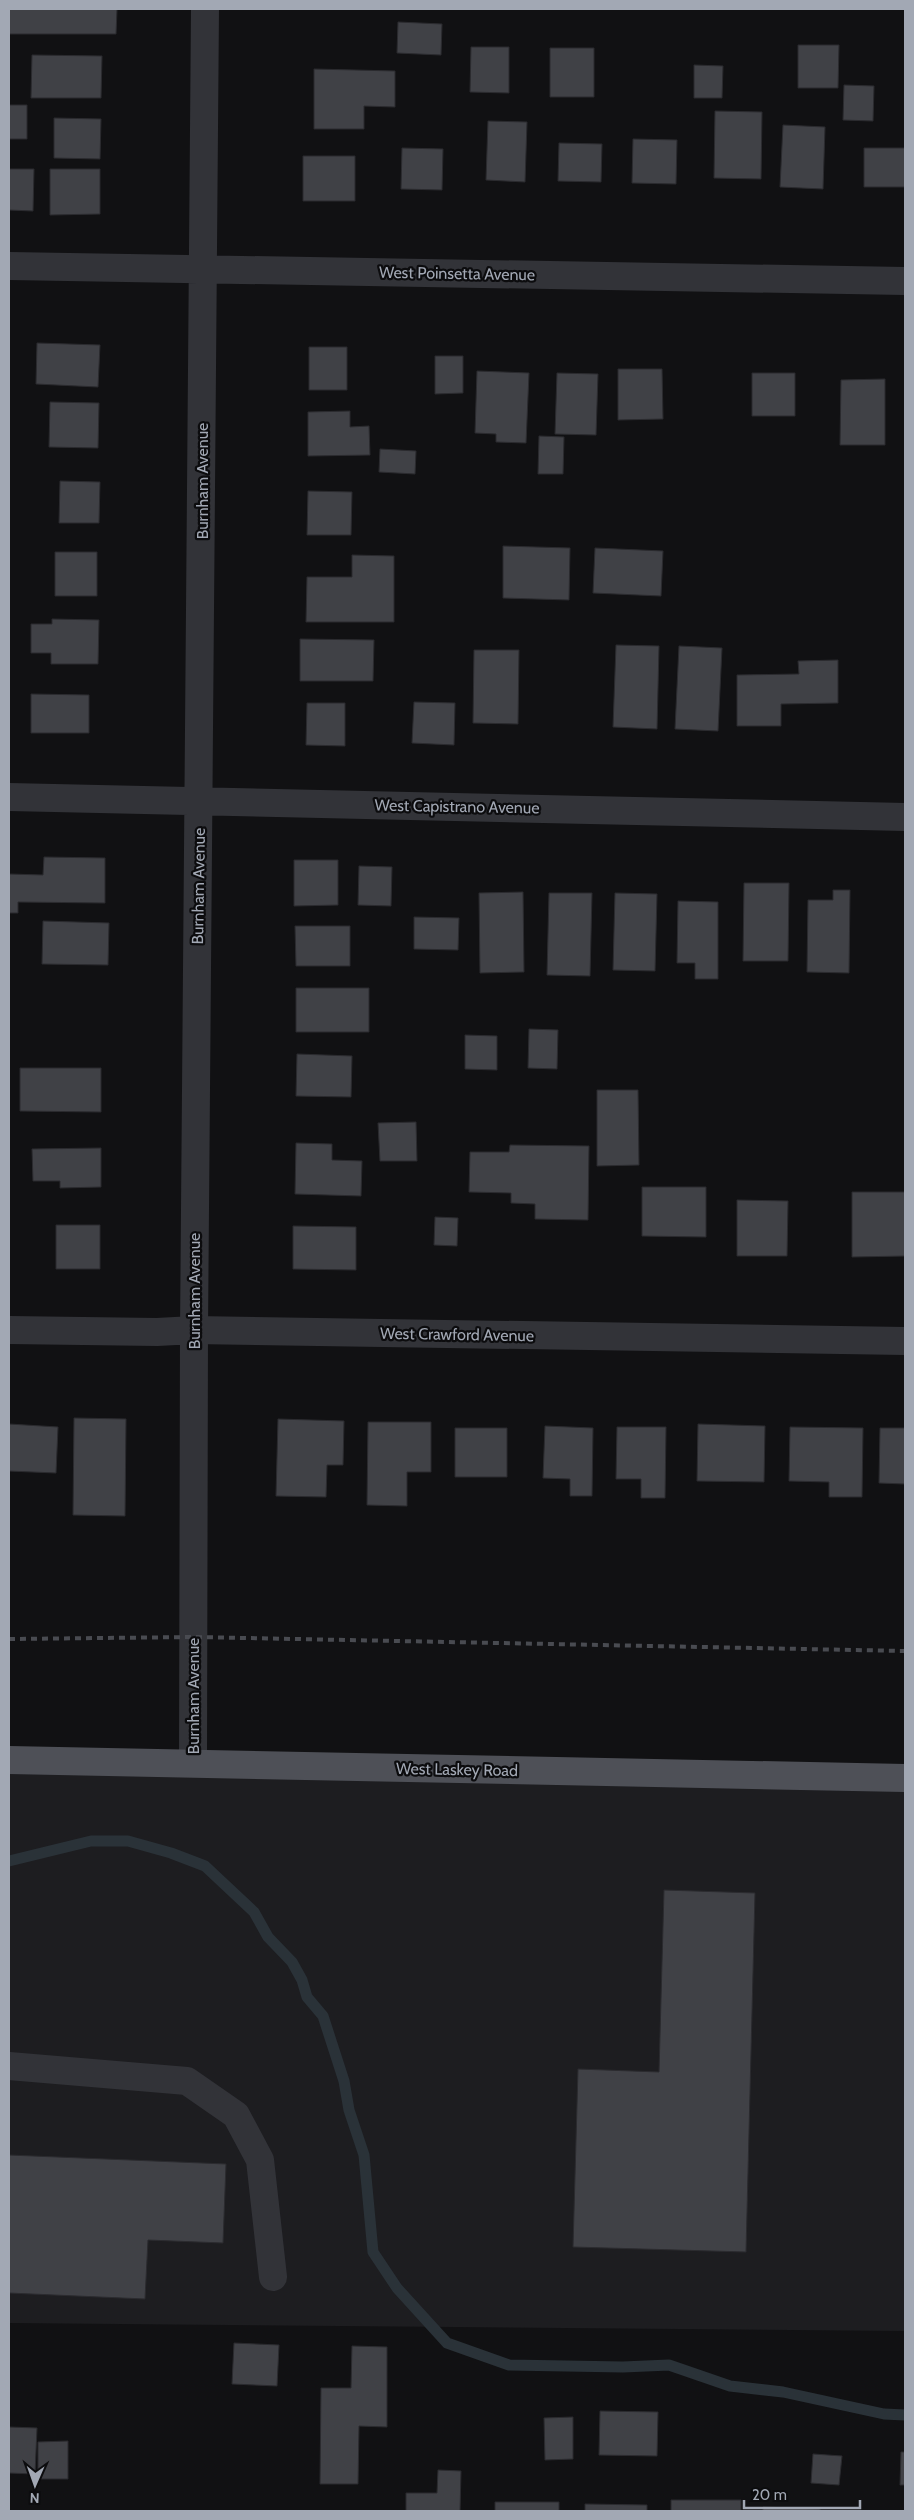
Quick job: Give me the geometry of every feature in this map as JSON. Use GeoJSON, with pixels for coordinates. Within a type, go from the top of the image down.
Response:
{"type":"FeatureCollection","features":[{"type":"Feature","properties":{"kind":"main road","name":"West Laskey Road"},"geometry":{"type":"LineString","coordinates":[[9,1760],[905,1778]]}},
{"type":"Feature","properties":{"kind":"street","name":"Burnham Avenue"},"geometry":{"type":"LineString","coordinates":[[193,1763],[194,1330],[205,9]]}},
{"type":"Feature","properties":{"kind":"street","name":"West Poinsetta Avenue"},"geometry":{"type":"LineString","coordinates":[[9,266],[905,280]]}},
{"type":"Feature","properties":{"kind":"street","name":"West Capistrano Avenue"},"geometry":{"type":"LineString","coordinates":[[9,797],[905,817]]}},
{"type":"Feature","properties":{"kind":"street","name":"West Crawford Avenue"},"geometry":{"type":"LineString","coordinates":[[9,1330],[157,1332],[194,1330],[905,1341]]}},
{"type":"Feature","properties":{"kind":"street"},"geometry":{"type":"LineString","coordinates":[[9,2066],[187,2081],[236,2115],[260,2160],[273,2277]]}},
{"type":"Feature","properties":{"kind":"shaded area"},"geometry":{"type":"Polygon","coordinates":[[[9,1760],[905,1778],[905,2331],[9,2323],[9,1760]]]}},
{"type":"Feature","properties":{"kind":"building"},"geometry":{"type":"Polygon","coordinates":[[[9,9],[117,9],[116,34],[9,34],[9,9]]]}},
{"type":"Feature","properties":{"kind":"building"},"geometry":{"type":"Polygon","coordinates":[[[398,22],[442,24],[441,55],[397,53],[398,22]]]}},
{"type":"Feature","properties":{"kind":"building"},"geometry":{"type":"Polygon","coordinates":[[[798,45],[839,45],[838,88],[798,88],[798,45]]]}},
{"type":"Feature","properties":{"kind":"building"},"geometry":{"type":"Polygon","coordinates":[[[471,47],[509,47],[509,93],[470,92],[471,47]]]}},
{"type":"Feature","properties":{"kind":"building"},"geometry":{"type":"Polygon","coordinates":[[[550,48],[594,48],[594,97],[550,97],[550,48]]]}},
{"type":"Feature","properties":{"kind":"building"},"geometry":{"type":"Polygon","coordinates":[[[32,55],[102,56],[101,98],[31,98],[32,55]]]}},
{"type":"Feature","properties":{"kind":"building"},"geometry":{"type":"Polygon","coordinates":[[[694,65],[723,66],[722,98],[694,98],[694,65]]]}},
{"type":"Feature","properties":{"kind":"building"},"geometry":{"type":"Polygon","coordinates":[[[314,69],[395,71],[395,107],[364,106],[364,129],[314,129],[314,69]]]}},
{"type":"Feature","properties":{"kind":"building"},"geometry":{"type":"Polygon","coordinates":[[[844,85],[874,86],[873,121],[843,120],[844,85]]]}},
{"type":"Feature","properties":{"kind":"building"},"geometry":{"type":"Polygon","coordinates":[[[9,105],[27,105],[27,139],[9,139],[9,105]]]}},
{"type":"Feature","properties":{"kind":"building"},"geometry":{"type":"Polygon","coordinates":[[[715,111],[762,112],[761,179],[714,178],[715,111]]]}},
{"type":"Feature","properties":{"kind":"building"},"geometry":{"type":"Polygon","coordinates":[[[54,118],[101,119],[100,159],[54,158],[54,118]]]}},
{"type":"Feature","properties":{"kind":"building"},"geometry":{"type":"Polygon","coordinates":[[[488,121],[527,122],[525,182],[486,180],[488,121]]]}},
{"type":"Feature","properties":{"kind":"building"},"geometry":{"type":"Polygon","coordinates":[[[783,125],[825,127],[823,189],[780,187],[783,125]]]}},
{"type":"Feature","properties":{"kind":"building"},"geometry":{"type":"Polygon","coordinates":[[[633,139],[677,140],[676,184],[632,183],[633,139]]]}},
{"type":"Feature","properties":{"kind":"building"},"geometry":{"type":"Polygon","coordinates":[[[559,143],[602,144],[601,182],[558,181],[559,143]]]}},
{"type":"Feature","properties":{"kind":"building"},"geometry":{"type":"Polygon","coordinates":[[[402,148],[443,149],[442,190],[401,189],[402,148]]]}},
{"type":"Feature","properties":{"kind":"building"},"geometry":{"type":"Polygon","coordinates":[[[864,148],[905,148],[905,187],[864,187],[864,148]]]}},
{"type":"Feature","properties":{"kind":"building"},"geometry":{"type":"Polygon","coordinates":[[[303,156],[355,156],[355,201],[303,201],[303,156]]]}},
{"type":"Feature","properties":{"kind":"building"},"geometry":{"type":"Polygon","coordinates":[[[9,169],[34,169],[33,211],[9,210],[9,169]]]}},
{"type":"Feature","properties":{"kind":"building"},"geometry":{"type":"Polygon","coordinates":[[[50,169],[100,169],[100,214],[50,215],[50,169]]]}},
{"type":"Feature","properties":{"kind":"building"},"geometry":{"type":"Polygon","coordinates":[[[37,343],[100,345],[98,387],[36,384],[37,343]]]}},
{"type":"Feature","properties":{"kind":"building"},"geometry":{"type":"Polygon","coordinates":[[[309,347],[347,347],[347,390],[309,390],[309,347]]]}},
{"type":"Feature","properties":{"kind":"building"},"geometry":{"type":"Polygon","coordinates":[[[435,356],[463,356],[463,393],[435,394],[435,356]]]}},
{"type":"Feature","properties":{"kind":"building"},"geometry":{"type":"Polygon","coordinates":[[[618,369],[662,369],[663,419],[618,420],[618,369]]]}},
{"type":"Feature","properties":{"kind":"building"},"geometry":{"type":"Polygon","coordinates":[[[477,371],[529,373],[526,443],[496,442],[496,434],[475,433],[477,371]]]}},
{"type":"Feature","properties":{"kind":"building"},"geometry":{"type":"Polygon","coordinates":[[[557,373],[598,374],[596,435],[555,434],[557,373]]]}},
{"type":"Feature","properties":{"kind":"building"},"geometry":{"type":"Polygon","coordinates":[[[752,373],[795,373],[795,416],[752,416],[752,373]]]}},
{"type":"Feature","properties":{"kind":"building"},"geometry":{"type":"Polygon","coordinates":[[[885,379],[885,445],[840,445],[841,380],[885,379]]]}},
{"type":"Feature","properties":{"kind":"building"},"geometry":{"type":"Polygon","coordinates":[[[50,402],[99,403],[98,448],[49,447],[50,402]]]}},
{"type":"Feature","properties":{"kind":"building"},"geometry":{"type":"Polygon","coordinates":[[[350,411],[350,427],[369,426],[370,455],[308,456],[308,412],[350,411]]]}},
{"type":"Feature","properties":{"kind":"building"},"geometry":{"type":"Polygon","coordinates":[[[539,436],[564,437],[563,474],[538,474],[539,436]]]}},
{"type":"Feature","properties":{"kind":"building"},"geometry":{"type":"Polygon","coordinates":[[[380,449],[416,451],[415,474],[379,472],[380,449]]]}},
{"type":"Feature","properties":{"kind":"building"},"geometry":{"type":"Polygon","coordinates":[[[60,481],[100,482],[99,523],[59,523],[60,481]]]}},
{"type":"Feature","properties":{"kind":"building"},"geometry":{"type":"Polygon","coordinates":[[[308,491],[352,492],[351,535],[307,535],[308,491]]]}},
{"type":"Feature","properties":{"kind":"building"},"geometry":{"type":"Polygon","coordinates":[[[503,546],[570,548],[569,600],[503,598],[503,546]]]}},
{"type":"Feature","properties":{"kind":"building"},"geometry":{"type":"Polygon","coordinates":[[[595,548],[663,551],[661,596],[593,593],[595,548]]]}},
{"type":"Feature","properties":{"kind":"building"},"geometry":{"type":"Polygon","coordinates":[[[55,552],[97,552],[97,596],[55,596],[55,552]]]}},
{"type":"Feature","properties":{"kind":"building"},"geometry":{"type":"Polygon","coordinates":[[[352,555],[394,556],[394,622],[306,622],[307,577],[352,577],[352,555]]]}},
{"type":"Feature","properties":{"kind":"building"},"geometry":{"type":"Polygon","coordinates":[[[52,619],[99,620],[98,664],[51,664],[51,653],[31,653],[31,624],[52,624],[52,619]]]}},
{"type":"Feature","properties":{"kind":"building"},"geometry":{"type":"Polygon","coordinates":[[[300,639],[374,640],[373,681],[300,681],[300,639]]]}},
{"type":"Feature","properties":{"kind":"building"},"geometry":{"type":"Polygon","coordinates":[[[616,645],[659,646],[657,729],[613,727],[616,645]]]}},
{"type":"Feature","properties":{"kind":"building"},"geometry":{"type":"Polygon","coordinates":[[[679,646],[722,648],[718,731],[675,729],[679,646]]]}},
{"type":"Feature","properties":{"kind":"building"},"geometry":{"type":"Polygon","coordinates":[[[474,650],[519,650],[518,724],[473,723],[474,650]]]}},
{"type":"Feature","properties":{"kind":"building"},"geometry":{"type":"Polygon","coordinates":[[[838,660],[838,703],[781,704],[781,726],[737,726],[737,675],[799,674],[798,661],[838,660]]]}},
{"type":"Feature","properties":{"kind":"building"},"geometry":{"type":"Polygon","coordinates":[[[31,694],[89,695],[89,733],[31,733],[31,694]]]}},
{"type":"Feature","properties":{"kind":"building"},"geometry":{"type":"Polygon","coordinates":[[[414,702],[455,703],[454,745],[412,743],[414,702]]]}},
{"type":"Feature","properties":{"kind":"building"},"geometry":{"type":"Polygon","coordinates":[[[307,703],[345,703],[345,746],[306,745],[307,703]]]}},
{"type":"Feature","properties":{"kind":"building"},"geometry":{"type":"Polygon","coordinates":[[[44,857],[105,858],[105,903],[18,902],[18,913],[9,913],[9,874],[43,875],[44,857]]]}},
{"type":"Feature","properties":{"kind":"building"},"geometry":{"type":"Polygon","coordinates":[[[294,860],[338,860],[338,905],[294,906],[294,860]]]}},
{"type":"Feature","properties":{"kind":"building"},"geometry":{"type":"Polygon","coordinates":[[[359,866],[392,867],[391,906],[358,905],[359,866]]]}},
{"type":"Feature","properties":{"kind":"building"},"geometry":{"type":"Polygon","coordinates":[[[744,883],[789,883],[788,961],[743,961],[744,883]]]}},
{"type":"Feature","properties":{"kind":"building"},"geometry":{"type":"Polygon","coordinates":[[[833,890],[850,890],[849,973],[807,972],[808,900],[833,900],[833,890]]]}},
{"type":"Feature","properties":{"kind":"building"},"geometry":{"type":"Polygon","coordinates":[[[523,892],[524,972],[480,973],[479,893],[523,892]]]}},
{"type":"Feature","properties":{"kind":"building"},"geometry":{"type":"Polygon","coordinates":[[[549,893],[592,893],[590,976],[547,975],[549,893]]]}},
{"type":"Feature","properties":{"kind":"building"},"geometry":{"type":"Polygon","coordinates":[[[615,893],[657,894],[655,971],[613,970],[615,893]]]}},
{"type":"Feature","properties":{"kind":"building"},"geometry":{"type":"Polygon","coordinates":[[[678,901],[718,902],[718,979],[695,979],[695,963],[677,963],[678,901]]]}},
{"type":"Feature","properties":{"kind":"building"},"geometry":{"type":"Polygon","coordinates":[[[414,917],[459,918],[458,950],[414,949],[414,917]]]}},
{"type":"Feature","properties":{"kind":"building"},"geometry":{"type":"Polygon","coordinates":[[[43,921],[109,923],[108,965],[42,964],[43,921]]]}},
{"type":"Feature","properties":{"kind":"building"},"geometry":{"type":"Polygon","coordinates":[[[295,926],[350,926],[350,966],[296,966],[295,926]]]}},
{"type":"Feature","properties":{"kind":"building"},"geometry":{"type":"Polygon","coordinates":[[[296,988],[369,988],[369,1032],[296,1032],[296,988]]]}},
{"type":"Feature","properties":{"kind":"building"},"geometry":{"type":"Polygon","coordinates":[[[529,1029],[558,1030],[557,1069],[528,1068],[529,1029]]]}},
{"type":"Feature","properties":{"kind":"building"},"geometry":{"type":"Polygon","coordinates":[[[465,1035],[497,1036],[497,1070],[465,1069],[465,1035]]]}},
{"type":"Feature","properties":{"kind":"building"},"geometry":{"type":"Polygon","coordinates":[[[297,1054],[352,1056],[351,1097],[296,1096],[297,1054]]]}},
{"type":"Feature","properties":{"kind":"building"},"geometry":{"type":"Polygon","coordinates":[[[20,1068],[101,1068],[101,1112],[20,1111],[20,1068]]]}},
{"type":"Feature","properties":{"kind":"building"},"geometry":{"type":"Polygon","coordinates":[[[597,1090],[638,1090],[639,1165],[597,1166],[597,1090]]]}},
{"type":"Feature","properties":{"kind":"building"},"geometry":{"type":"Polygon","coordinates":[[[416,1122],[417,1161],[380,1161],[378,1123],[416,1122]]]}},
{"type":"Feature","properties":{"kind":"building"},"geometry":{"type":"Polygon","coordinates":[[[296,1143],[332,1144],[332,1160],[362,1161],[361,1196],[295,1194],[296,1143]]]}},
{"type":"Feature","properties":{"kind":"building"},"geometry":{"type":"Polygon","coordinates":[[[510,1145],[589,1146],[588,1220],[535,1219],[535,1204],[511,1203],[511,1193],[469,1192],[470,1152],[509,1152],[510,1145]]]}},
{"type":"Feature","properties":{"kind":"building"},"geometry":{"type":"Polygon","coordinates":[[[101,1148],[101,1187],[60,1188],[60,1181],[33,1181],[32,1149],[101,1148]]]}},
{"type":"Feature","properties":{"kind":"building"},"geometry":{"type":"Polygon","coordinates":[[[642,1187],[706,1187],[706,1237],[642,1236],[642,1187]]]}},
{"type":"Feature","properties":{"kind":"building"},"geometry":{"type":"Polygon","coordinates":[[[852,1192],[905,1192],[905,1256],[852,1257],[852,1192]]]}},
{"type":"Feature","properties":{"kind":"building"},"geometry":{"type":"Polygon","coordinates":[[[737,1200],[788,1201],[787,1256],[737,1256],[737,1200]]]}},
{"type":"Feature","properties":{"kind":"building"},"geometry":{"type":"Polygon","coordinates":[[[435,1217],[458,1218],[457,1246],[434,1245],[435,1217]]]}},
{"type":"Feature","properties":{"kind":"building"},"geometry":{"type":"Polygon","coordinates":[[[56,1225],[100,1225],[100,1269],[56,1269],[56,1225]]]}},
{"type":"Feature","properties":{"kind":"building"},"geometry":{"type":"Polygon","coordinates":[[[293,1226],[356,1227],[356,1270],[293,1269],[293,1226]]]}},
{"type":"Feature","properties":{"kind":"building"},"geometry":{"type":"Polygon","coordinates":[[[74,1418],[126,1419],[125,1516],[73,1515],[74,1418]]]}},
{"type":"Feature","properties":{"kind":"building"},"geometry":{"type":"Polygon","coordinates":[[[278,1419],[344,1421],[343,1465],[327,1465],[326,1497],[276,1496],[278,1419]]]}},
{"type":"Feature","properties":{"kind":"building"},"geometry":{"type":"Polygon","coordinates":[[[368,1422],[431,1422],[431,1472],[407,1472],[407,1506],[367,1505],[368,1422]]]}},
{"type":"Feature","properties":{"kind":"building"},"geometry":{"type":"Polygon","coordinates":[[[9,1424],[58,1427],[56,1473],[9,1471],[9,1424]]]}},
{"type":"Feature","properties":{"kind":"building"},"geometry":{"type":"Polygon","coordinates":[[[698,1424],[765,1426],[764,1482],[697,1481],[698,1424]]]}},
{"type":"Feature","properties":{"kind":"building"},"geometry":{"type":"Polygon","coordinates":[[[545,1426],[593,1428],[592,1496],[570,1496],[570,1479],[543,1478],[545,1426]]]}},
{"type":"Feature","properties":{"kind":"building"},"geometry":{"type":"Polygon","coordinates":[[[617,1427],[666,1427],[665,1498],[641,1498],[641,1479],[616,1479],[617,1427]]]}},
{"type":"Feature","properties":{"kind":"building"},"geometry":{"type":"Polygon","coordinates":[[[790,1427],[863,1428],[862,1497],[829,1497],[829,1482],[789,1481],[790,1427]]]}},
{"type":"Feature","properties":{"kind":"building"},"geometry":{"type":"Polygon","coordinates":[[[455,1428],[507,1428],[507,1477],[455,1477],[455,1428]]]}},
{"type":"Feature","properties":{"kind":"building"},"geometry":{"type":"Polygon","coordinates":[[[880,1428],[905,1428],[905,1484],[879,1483],[880,1428]]]}},
{"type":"Feature","properties":{"kind":"building"},"geometry":{"type":"Polygon","coordinates":[[[664,1890],[755,1893],[746,2252],[573,2247],[578,2069],[659,2072],[664,1890]]]}},
{"type":"Feature","properties":{"kind":"building"},"geometry":{"type":"Polygon","coordinates":[[[9,2155],[226,2164],[223,2243],[148,2240],[145,2299],[9,2293],[9,2155]]]}},
{"type":"Feature","properties":{"kind":"building"},"geometry":{"type":"Polygon","coordinates":[[[234,2343],[279,2345],[277,2386],[232,2384],[234,2343]]]}},
{"type":"Feature","properties":{"kind":"building"},"geometry":{"type":"Polygon","coordinates":[[[352,2346],[387,2347],[387,2427],[359,2426],[358,2484],[320,2484],[321,2388],[351,2388],[352,2346]]]}},
{"type":"Feature","properties":{"kind":"building"},"geometry":{"type":"Polygon","coordinates":[[[600,2411],[658,2412],[657,2456],[599,2455],[600,2411]]]}},
{"type":"Feature","properties":{"kind":"building"},"geometry":{"type":"Polygon","coordinates":[[[573,2417],[573,2459],[545,2460],[544,2418],[573,2417]]]}},
{"type":"Feature","properties":{"kind":"building"},"geometry":{"type":"Polygon","coordinates":[[[9,2427],[37,2428],[35,2474],[9,2473],[9,2427]]]}},
{"type":"Feature","properties":{"kind":"building"},"geometry":{"type":"Polygon","coordinates":[[[68,2441],[68,2479],[38,2479],[38,2442],[68,2441]]]}},
{"type":"Feature","properties":{"kind":"building"},"geometry":{"type":"Polygon","coordinates":[[[901,2452],[905,2452],[905,2485],[900,2485],[901,2452]]]}},
{"type":"Feature","properties":{"kind":"building"},"geometry":{"type":"Polygon","coordinates":[[[813,2454],[842,2456],[839,2485],[811,2483],[813,2454]]]}},
{"type":"Feature","properties":{"kind":"building"},"geometry":{"type":"Polygon","coordinates":[[[438,2470],[461,2471],[460,2511],[406,2511],[406,2493],[437,2493],[438,2470]]]}},
{"type":"Feature","properties":{"kind":"building"},"geometry":{"type":"Polygon","coordinates":[[[671,2500],[741,2500],[741,2511],[671,2511],[671,2500]]]}},
{"type":"Feature","properties":{"kind":"building"},"geometry":{"type":"Polygon","coordinates":[[[495,2502],[559,2502],[559,2511],[495,2511],[495,2502]]]}},
{"type":"Feature","properties":{"kind":"building"},"geometry":{"type":"Polygon","coordinates":[[[585,2504],[647,2505],[647,2511],[585,2511],[585,2504]]]}},
{"type":"Feature","properties":{"kind":"building"},"geometry":{"type":"Polygon","coordinates":[[[763,2507],[820,2509],[820,2511],[763,2511],[763,2507]]]}},
{"type":"Feature","properties":{"kind":"waterway"},"geometry":{"type":"LineString","coordinates":[[9,1861],[91,1841],[128,1841],[171,1853],[205,1866],[254,1912],[268,1937],[292,1962],[302,1980],[307,1997],[323,2016],[344,2081],[349,2110],[364,2155],[373,2252],[397,2288],[447,2343],[509,2365],[623,2367],[669,2365],[730,2386],[783,2392],[884,2414],[905,2415]]}},
{"type":"Feature","properties":{"kind":"railway"},"geometry":{"type":"LineString","coordinates":[[9,1639],[194,1637],[905,1651]]}}]}
